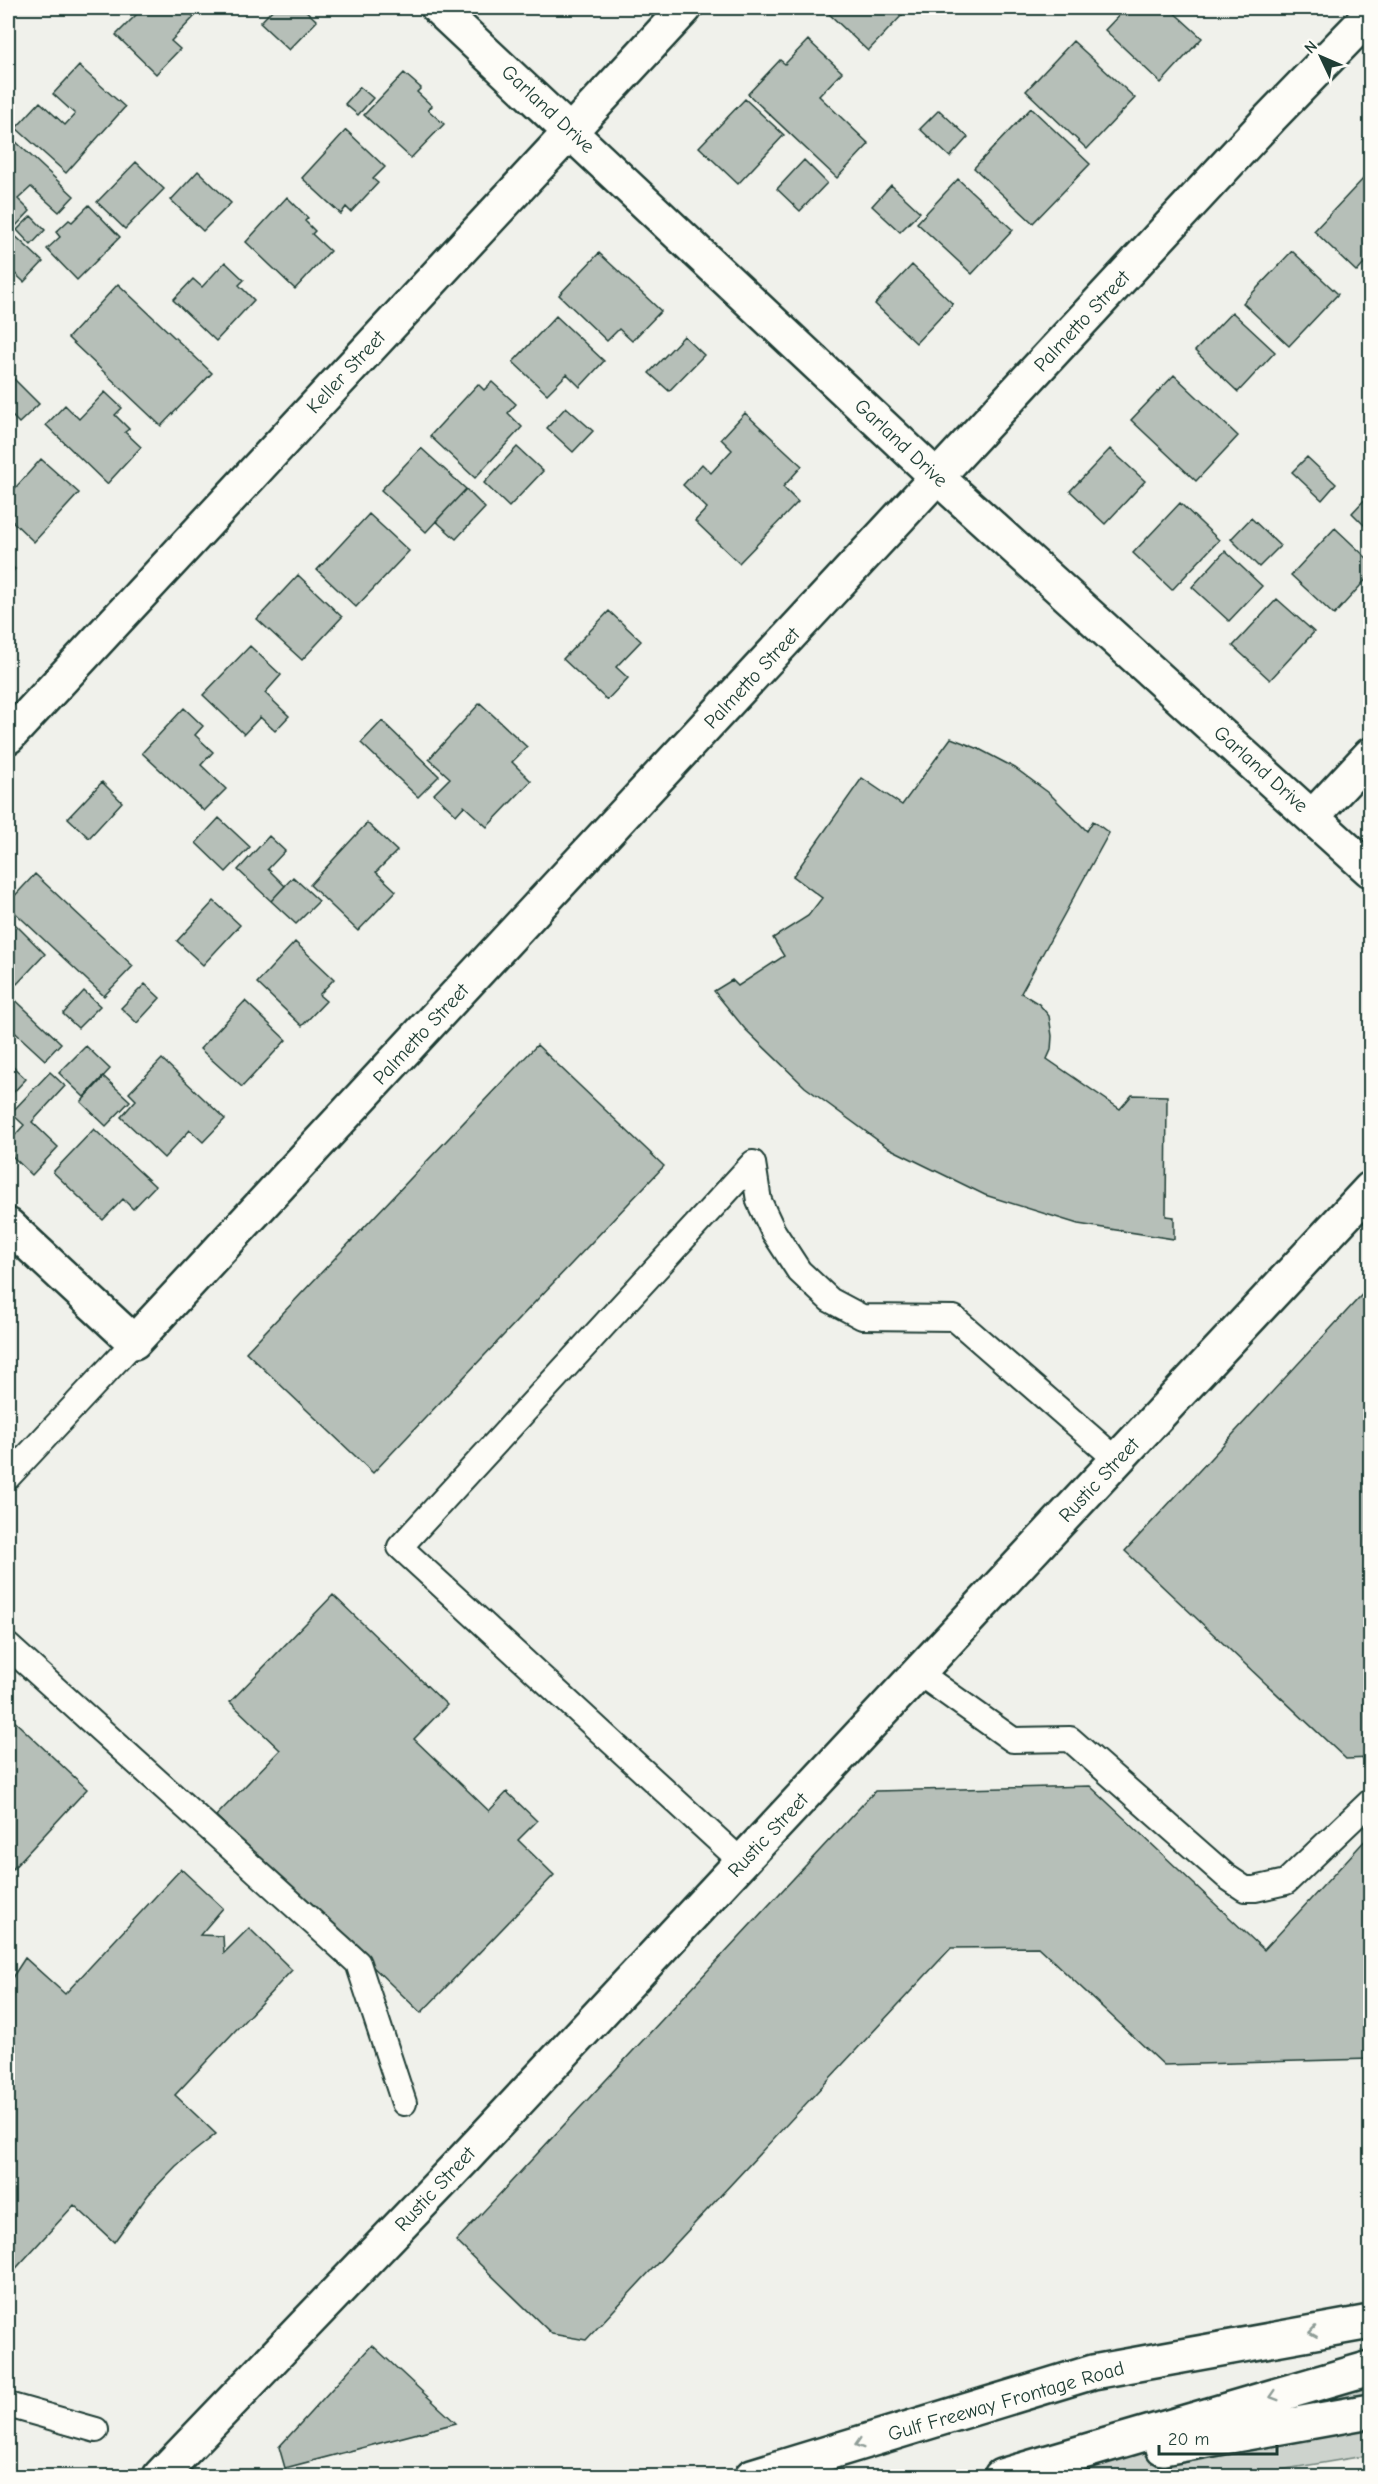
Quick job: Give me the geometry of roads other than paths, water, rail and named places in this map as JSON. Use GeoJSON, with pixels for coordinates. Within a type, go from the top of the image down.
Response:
{"type":"FeatureCollection","features":[{"type":"Feature","properties":{"kind":"main road","name":"Garland Drive"},"geometry":{"type":"LineString","coordinates":[[438,8],[937,477],[1371,870]]}},
{"type":"Feature","properties":{"kind":"main road","name":"Keller Street"},"geometry":{"type":"LineString","coordinates":[[8,737],[685,8]]}},
{"type":"Feature","properties":{"kind":"main road","name":"Palmetto Street"},"geometry":{"type":"LineString","coordinates":[[134,1342],[1271,117],[1371,15]]}},
{"type":"Feature","properties":{"kind":"main road"},"geometry":{"type":"LineString","coordinates":[[1313,816],[1371,754]]}},
{"type":"Feature","properties":{"kind":"main road","name":"Rustic Street"},"geometry":{"type":"LineString","coordinates":[[160,2476],[376,2252],[1371,1188]]}},
{"type":"Feature","properties":{"kind":"main road"},"geometry":{"type":"LineString","coordinates":[[8,1225],[134,1342]]}},
{"type":"Feature","properties":{"kind":"main road","name":"Gulf Freeway Frontage Road"},"geometry":{"type":"LineString","coordinates":[[752,2476],[1093,2372],[1371,2322]]}},
{"type":"Feature","properties":{"kind":"main road"},"geometry":{"type":"LineString","coordinates":[[1001,2476],[1371,2368]]}},
{"type":"Feature","properties":{"kind":"main road"},"geometry":{"type":"LineString","coordinates":[[1007,2476],[1371,2411]]}},
{"type":"Feature","properties":{"kind":"lane"},"geometry":{"type":"LineString","coordinates":[[742,1862],[400,1547],[753,1163],[759,1202],[773,1231],[799,1271],[830,1300],[862,1317],[954,1318],[1117,1460]]}},
{"type":"Feature","properties":{"kind":"lane"},"geometry":{"type":"LineString","coordinates":[[8,1477],[134,1342]]}},
{"type":"Feature","properties":{"kind":"lane"},"geometry":{"type":"LineString","coordinates":[[8,1646],[358,1963],[404,2103]]}},
{"type":"Feature","properties":{"kind":"lane"},"geometry":{"type":"LineString","coordinates":[[919,1673],[1013,1740],[1070,1739],[1227,1877],[1245,1888],[1255,1889],[1286,1882],[1371,1802]]}},
{"type":"Feature","properties":{"kind":"lane"},"geometry":{"type":"LineString","coordinates":[[8,2405],[96,2430]]}}]}
